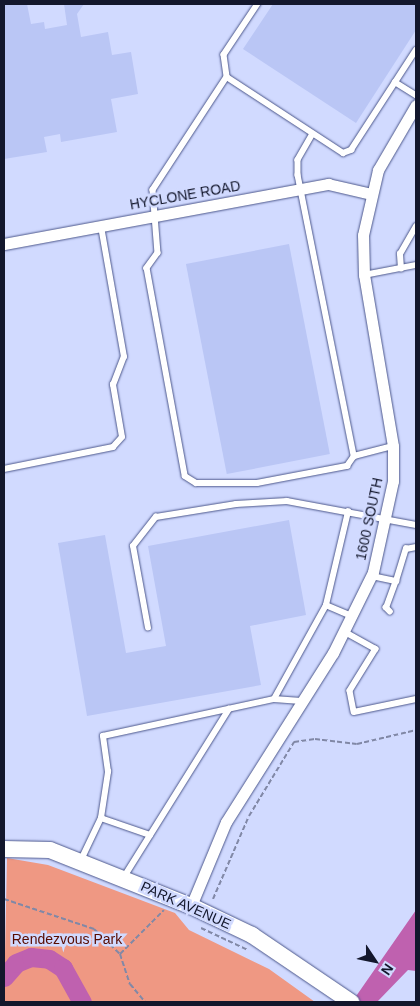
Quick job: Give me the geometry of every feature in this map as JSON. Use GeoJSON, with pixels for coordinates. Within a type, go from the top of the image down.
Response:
{"type":"FeatureCollection","features":[{"type":"Feature","properties":{"kind":"street","name":"1600 SOUTH"},"geometry":{"type":"LineString","coordinates":[[184,903],[226,822],[354,617],[372,576],[394,481],[392,446],[364,275],[363,235],[378,170],[416,105]]}},
{"type":"Feature","properties":{"kind":"street","name":"HYCLONE ROAD"},"geometry":{"type":"LineString","coordinates":[[4,244],[328,184],[371,194]]}},
{"type":"Feature","properties":{"kind":"street","name":"PARK AVENUE"},"geometry":{"type":"LineString","coordinates":[[4,849],[50,850],[124,877],[184,903],[252,935],[348,1000]]}},
{"type":"Feature","properties":{"kind":"lane"},"geometry":{"type":"LineString","coordinates":[[258,4],[224,55],[227,77],[153,190],[158,254],[147,268],[185,476],[196,484],[257,483],[347,466],[354,456],[392,446]]}},
{"type":"Feature","properties":{"kind":"lane"},"geometry":{"type":"LineString","coordinates":[[227,77],[343,153],[352,150],[416,50]]}},
{"type":"Feature","properties":{"kind":"lane"},"geometry":{"type":"LineString","coordinates":[[395,82],[416,95]]}},
{"type":"Feature","properties":{"kind":"lane"},"geometry":{"type":"LineString","coordinates":[[314,134],[298,160],[354,456]]}},
{"type":"Feature","properties":{"kind":"lane"},"geometry":{"type":"LineString","coordinates":[[4,469],[113,447],[122,436],[113,385],[124,357],[101,226]]}},
{"type":"Feature","properties":{"kind":"lane"},"geometry":{"type":"LineString","coordinates":[[400,269],[400,254],[414,235],[416,226]]}},
{"type":"Feature","properties":{"kind":"lane"},"geometry":{"type":"LineString","coordinates":[[364,275],[416,266]]}},
{"type":"Feature","properties":{"kind":"lane"},"geometry":{"type":"LineString","coordinates":[[148,628],[133,546],[156,517],[236,504],[286,501],[416,525]]}},
{"type":"Feature","properties":{"kind":"lane"},"geometry":{"type":"LineString","coordinates":[[274,699],[326,605],[348,512]]}},
{"type":"Feature","properties":{"kind":"lane"},"geometry":{"type":"LineString","coordinates":[[390,612],[386,608],[406,549],[416,547]]}},
{"type":"Feature","properties":{"kind":"lane"},"geometry":{"type":"LineString","coordinates":[[372,576],[396,581]]}},
{"type":"Feature","properties":{"kind":"lane"},"geometry":{"type":"LineString","coordinates":[[326,605],[354,617]]}},
{"type":"Feature","properties":{"kind":"lane"},"geometry":{"type":"LineString","coordinates":[[345,632],[376,648],[350,691],[354,712],[416,699]]}},
{"type":"Feature","properties":{"kind":"lane"},"geometry":{"type":"LineString","coordinates":[[81,860],[101,818],[108,772],[104,736],[274,699],[301,701]]}},
{"type":"Feature","properties":{"kind":"lane"},"geometry":{"type":"LineString","coordinates":[[124,877],[229,709]]}},
{"type":"Feature","properties":{"kind":"lane"},"geometry":{"type":"LineString","coordinates":[[101,818],[150,834]]}},
{"type":"Feature","properties":{"kind":"path"},"geometry":{"type":"LineString","coordinates":[[213,899],[250,816],[294,742],[315,739],[357,744],[416,730]]}},
{"type":"Feature","properties":{"kind":"path"},"geometry":{"type":"LineString","coordinates":[[4,900],[94,929],[120,954],[130,984],[145,1002]]}},
{"type":"Feature","properties":{"kind":"path"},"geometry":{"type":"LineString","coordinates":[[120,954],[184,903]]}},
{"type":"Feature","properties":{"kind":"path"},"geometry":{"type":"LineString","coordinates":[[201,928],[257,955]]}},
{"type":"Feature","properties":{"kind":"green space","name":"Rendezvous Park"},"geometry":{"type":"Polygon","coordinates":[[[7,858],[48,865],[175,913],[189,930],[269,969],[315,1002],[4,1002],[7,858]]]}},
{"type":"Feature","properties":{"kind":"shaded area"},"geometry":{"type":"Polygon","coordinates":[[[416,910],[416,971],[408,970],[377,1002],[352,1002],[416,910]]]}},
{"type":"Feature","properties":{"kind":"building"},"geometry":{"type":"Polygon","coordinates":[[[4,4],[27,4],[31,24],[44,22],[45,29],[67,25],[64,4],[84,4],[77,14],[81,37],[108,32],[112,55],[131,52],[138,94],[111,99],[117,132],[61,142],[60,134],[44,137],[47,152],[4,159],[4,4]]]}},
{"type":"Feature","properties":{"kind":"building"},"geometry":{"type":"Polygon","coordinates":[[[273,4],[416,4],[416,30],[356,123],[243,49],[273,4]]]}},
{"type":"Feature","properties":{"kind":"building"},"geometry":{"type":"Polygon","coordinates":[[[289,244],[330,454],[227,474],[186,264],[289,244]]]}},
{"type":"Feature","properties":{"kind":"building"},"geometry":{"type":"Polygon","coordinates":[[[289,520],[306,615],[250,626],[261,685],[87,716],[58,543],[105,535],[126,653],[166,646],[148,546],[289,520]]]}},
{"type":"Feature","properties":{"kind":"waterway"},"geometry":{"type":"LineString","coordinates":[[4,977],[16,963],[31,957],[49,959],[63,968],[82,1002]]}}]}
